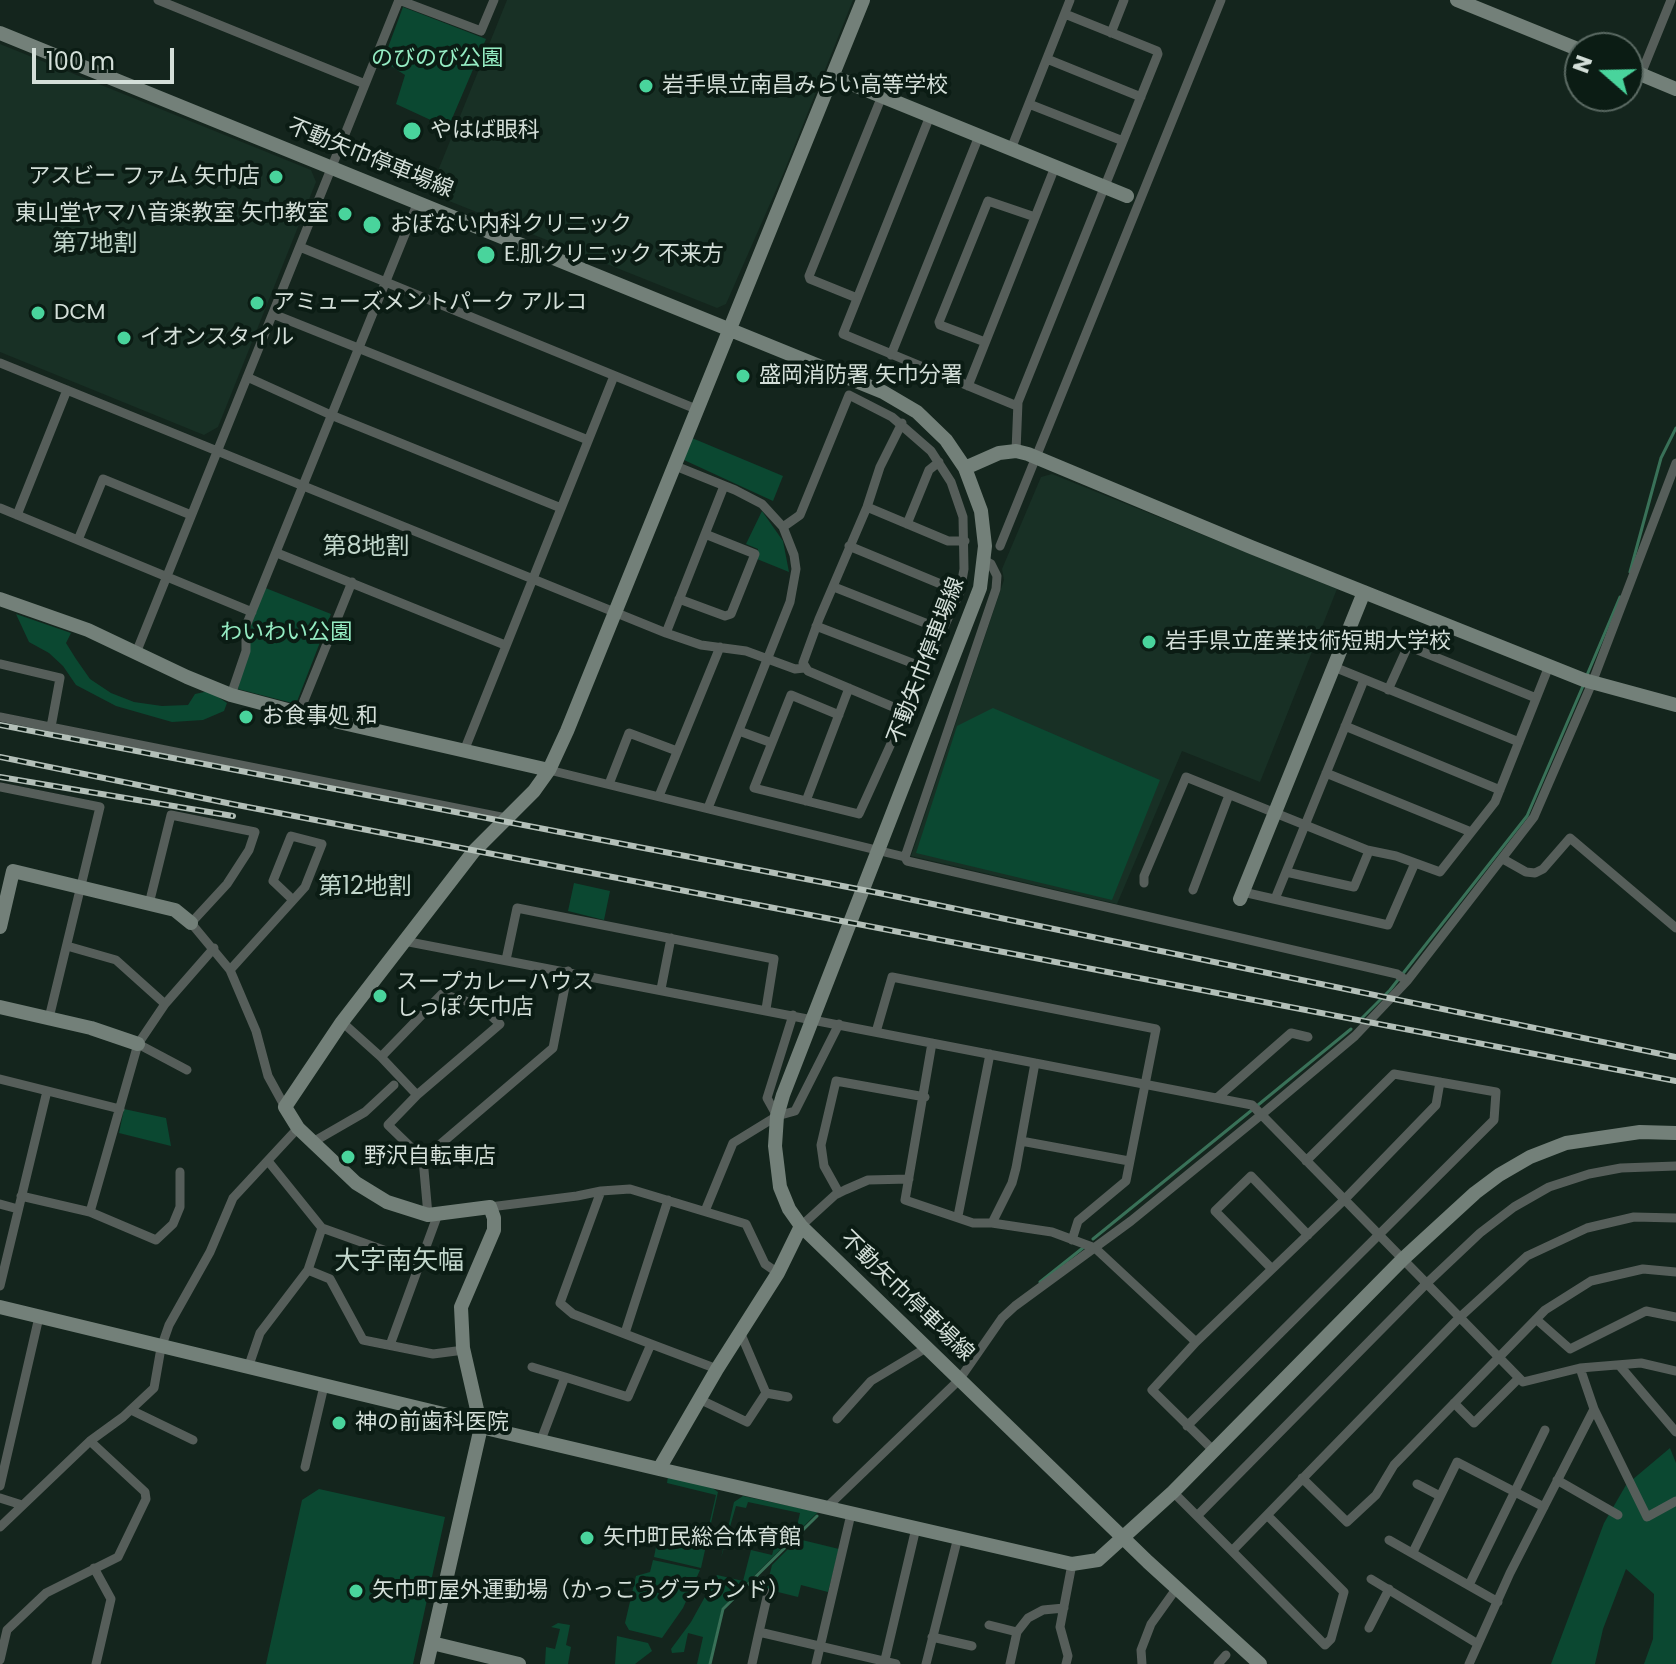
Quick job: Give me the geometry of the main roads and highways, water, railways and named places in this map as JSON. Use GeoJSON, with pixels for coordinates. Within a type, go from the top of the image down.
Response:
{"type":"FeatureCollection","features":[{"type":"Feature","properties":{"kind":"waterway"},"geometry":{"type":"LineString","coordinates":[[1630,572],[1661,458],[1676,428]]}},
{"type":"Feature","properties":{"kind":"waterway"},"geometry":{"type":"LineString","coordinates":[[1587,675],[1620,597]]}},
{"type":"Feature","properties":{"kind":"waterway"},"geometry":{"type":"LineString","coordinates":[[1361,1019],[1390,990],[1527,816],[1583,686]]}},
{"type":"Feature","properties":{"kind":"waterway"},"geometry":{"type":"LineString","coordinates":[[1258,1105],[1351,1029]]}},
{"type":"Feature","properties":{"kind":"waterway"},"geometry":{"type":"LineString","coordinates":[[1093,1239],[1252,1110]]}},
{"type":"Feature","properties":{"kind":"waterway"},"geometry":{"type":"LineString","coordinates":[[1040,1282],[1084,1247]]}},
{"type":"Feature","properties":{"kind":"waterway"},"geometry":{"type":"LineString","coordinates":[[710,1664],[723,1609],[817,1516]]}},
{"type":"Feature","properties":{"kind":"railway"},"geometry":{"type":"LineString","coordinates":[[0,725],[879,893],[1676,1057]]}},
{"type":"Feature","properties":{"kind":"railway"},"geometry":{"type":"LineString","coordinates":[[0,757],[1676,1081]]}},
{"type":"Feature","properties":{"kind":"railway"},"geometry":{"type":"LineString","coordinates":[[0,777],[233,816]]}},
{"type":"Feature","properties":{"kind":"place","name":"岩手県立南昌みらい高等学校"},"geometry":{"type":"Point","coordinates":[646,86]}},
{"type":"Feature","properties":{"kind":"place","name":"やはば眼科"},"geometry":{"type":"Point","coordinates":[412,131]}},
{"type":"Feature","properties":{"kind":"place","name":"アスビー ファム 矢巾店"},"geometry":{"type":"Point","coordinates":[276,177]}},
{"type":"Feature","properties":{"kind":"place","name":"東山堂ヤマハ音楽教室 矢巾教室"},"geometry":{"type":"Point","coordinates":[345,214]}},
{"type":"Feature","properties":{"kind":"place","name":"おぼない内科クリニック"},"geometry":{"type":"Point","coordinates":[372,225]}},
{"type":"Feature","properties":{"kind":"place","name":"E.肌クリニック 不来方"},"geometry":{"type":"Point","coordinates":[486,255]}},
{"type":"Feature","properties":{"kind":"place","name":"アミューズメントパーク アルコ"},"geometry":{"type":"Point","coordinates":[257,303]}},
{"type":"Feature","properties":{"kind":"place","name":"DCM"},"geometry":{"type":"Point","coordinates":[38,313]}},
{"type":"Feature","properties":{"kind":"place","name":"イオンスタイル"},"geometry":{"type":"Point","coordinates":[124,338]}},
{"type":"Feature","properties":{"kind":"place","name":"盛岡消防署 矢巾分署"},"geometry":{"type":"Point","coordinates":[743,376]}},
{"type":"Feature","properties":{"kind":"place","name":"岩手県立産業技術短期大学校"},"geometry":{"type":"Point","coordinates":[1149,642]}},
{"type":"Feature","properties":{"kind":"place","name":"お食事処 和"},"geometry":{"type":"Point","coordinates":[246,717]}},
{"type":"Feature","properties":{"kind":"place","name":"スープカレーハウス しっぽ 矢巾店"},"geometry":{"type":"Point","coordinates":[380,996]}},
{"type":"Feature","properties":{"kind":"place","name":"野沢自転車店"},"geometry":{"type":"Point","coordinates":[348,1157]}},
{"type":"Feature","properties":{"kind":"place","name":"神の前歯科医院"},"geometry":{"type":"Point","coordinates":[339,1423]}},
{"type":"Feature","properties":{"kind":"place","name":"矢巾町民総合体育館"},"geometry":{"type":"Point","coordinates":[587,1538]}},
{"type":"Feature","properties":{"kind":"place","name":"矢巾町屋外運動場（かっこうグラウンド）"},"geometry":{"type":"Point","coordinates":[356,1591]}},
{"type":"Feature","properties":{"kind":"district","name":"第7地割"},"geometry":{"type":"Point","coordinates":[95,245]}},
{"type":"Feature","properties":{"kind":"district","name":"第8地割"},"geometry":{"type":"Point","coordinates":[366,548]}},
{"type":"Feature","properties":{"kind":"district","name":"第12地割"},"geometry":{"type":"Point","coordinates":[365,888]}},
{"type":"Feature","properties":{"kind":"district","name":"大字南矢幅"},"geometry":{"type":"Point","coordinates":[399,1262]}},
{"type":"Feature","properties":{"kind":"park label","name":"のびのび公園"},"geometry":{"type":"Point","coordinates":[437,59]}},
{"type":"Feature","properties":{"kind":"park label","name":"わいわい公園"},"geometry":{"type":"Point","coordinates":[286,633]}}]}
